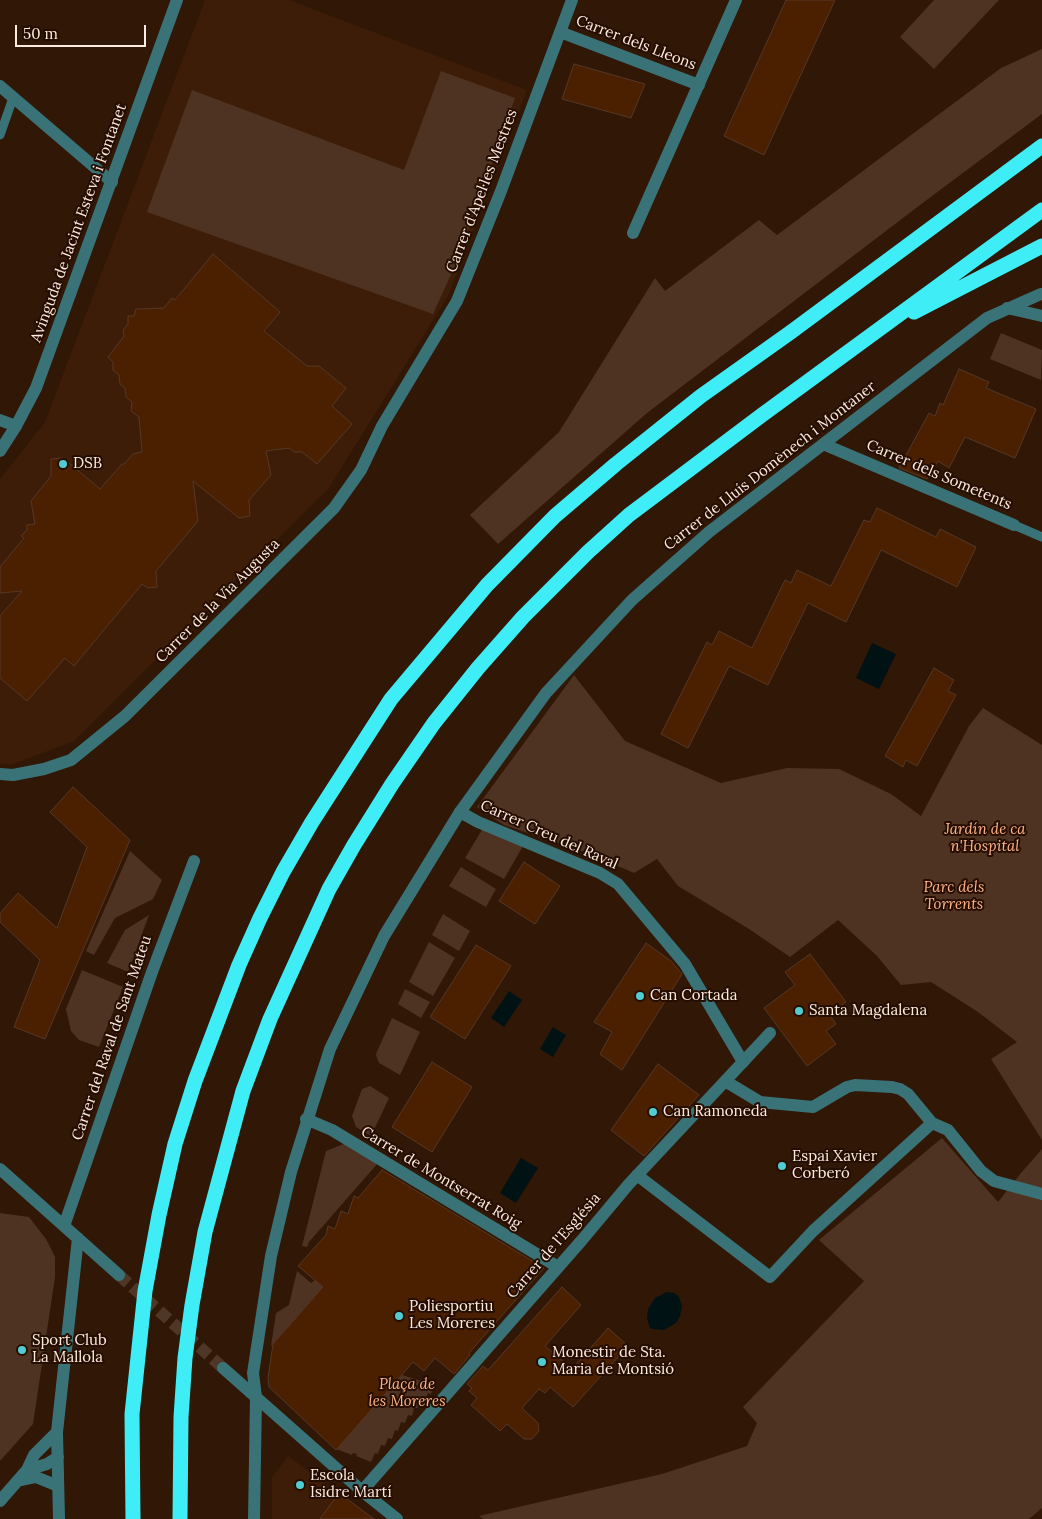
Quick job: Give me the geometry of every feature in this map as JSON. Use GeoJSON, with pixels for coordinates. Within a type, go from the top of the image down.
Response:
{"type":"FeatureCollection","features":[{"type":"Feature","properties":{"kind":"highway"},"geometry":{"type":"LineString","coordinates":[[133,1519],[132,1414],[146,1291],[159,1215],[173,1153],[192,1090],[220,1010],[260,918],[312,822],[392,699],[487,585],[555,516],[616,464],[701,396],[791,332],[1042,146]]}},
{"type":"Feature","properties":{"kind":"highway"},"geometry":{"type":"LineString","coordinates":[[180,1519],[181,1417],[185,1358],[192,1306],[207,1223],[243,1091],[270,1019],[329,889],[392,784],[434,723],[478,668],[523,617],[588,552],[629,515],[1042,210]]}},
{"type":"Feature","properties":{"kind":"highway"},"geometry":{"type":"LineString","coordinates":[[873,333],[1042,246]]}},
{"type":"Feature","properties":{"kind":"street","name":"Avinguda de Jacint Esteva i Fontanet"},"geometry":{"type":"LineString","coordinates":[[0,451],[36,388],[177,0]]}},
{"type":"Feature","properties":{"kind":"street","name":"Carrer d'Apel·les Mestres"},"geometry":{"type":"LineString","coordinates":[[406,386],[457,301],[572,0]]}},
{"type":"Feature","properties":{"kind":"street"},"geometry":{"type":"LineString","coordinates":[[633,232],[736,0]]}},
{"type":"Feature","properties":{"kind":"street","name":"Carrer dels Lleons"},"geometry":{"type":"LineString","coordinates":[[560,32],[699,84]]}},
{"type":"Feature","properties":{"kind":"street"},"geometry":{"type":"LineString","coordinates":[[0,86],[112,182]]}},
{"type":"Feature","properties":{"kind":"street","name":"Carrer de Lluís Domènech i Montaner"},"geometry":{"type":"LineString","coordinates":[[254,1519],[256,1397],[253,1373],[271,1256],[290,1172],[330,1050],[384,936],[460,812],[546,693],[632,600],[709,532],[987,318],[1007,308],[1042,297]]}},
{"type":"Feature","properties":{"kind":"street"},"geometry":{"type":"LineString","coordinates":[[1007,308],[1042,316]]}},
{"type":"Feature","properties":{"kind":"street","name":"Carrer de la Via Augusta"},"geometry":{"type":"LineString","coordinates":[[0,774],[13,775],[44,769],[71,760],[125,716],[334,508],[360,470],[382,426],[406,386]]}},
{"type":"Feature","properties":{"kind":"street"},"geometry":{"type":"LineString","coordinates":[[0,420],[16,426]]}},
{"type":"Feature","properties":{"kind":"street","name":"Carrer dels Sometents"},"geometry":{"type":"LineString","coordinates":[[823,444],[1014,525]]}},
{"type":"Feature","properties":{"kind":"street","name":"Carrer Creu del Raval"},"geometry":{"type":"LineString","coordinates":[[460,812],[478,822],[600,873],[618,884],[685,964],[743,1062]]}},
{"type":"Feature","properties":{"kind":"street","name":"Carrer del Raval de Sant Mateu"},"geometry":{"type":"LineString","coordinates":[[64,1226],[152,972],[194,861]]}},
{"type":"Feature","properties":{"kind":"street","name":"Carrer de l'Església"},"geometry":{"type":"LineString","coordinates":[[362,1491],[637,1175],[770,1032]]}},
{"type":"Feature","properties":{"kind":"street"},"geometry":{"type":"LineString","coordinates":[[725,1081],[760,1102],[813,1107],[847,1086],[892,1087],[908,1094],[932,1123],[948,1130],[981,1171],[994,1181],[1042,1194]]}},
{"type":"Feature","properties":{"kind":"street","name":"Carrer de Montserrat Roig"},"geometry":{"type":"LineString","coordinates":[[306,1119],[332,1130],[558,1267]]}},
{"type":"Feature","properties":{"kind":"street"},"geometry":{"type":"LineString","coordinates":[[637,1175],[770,1277],[813,1232],[932,1123]]}},
{"type":"Feature","properties":{"kind":"street"},"geometry":{"type":"LineString","coordinates":[[0,1169],[119,1275]]}},
{"type":"Feature","properties":{"kind":"street"},"geometry":{"type":"LineString","coordinates":[[59,1519],[58,1432],[78,1238]]}},
{"type":"Feature","properties":{"kind":"street"},"geometry":{"type":"LineString","coordinates":[[223,1368],[362,1491],[397,1519]]}},
{"type":"Feature","properties":{"kind":"street"},"geometry":{"type":"LineString","coordinates":[[0,1501],[27,1470],[34,1455],[58,1432]]}},
{"type":"Feature","properties":{"kind":"street"},"geometry":{"type":"LineString","coordinates":[[27,1470],[47,1464],[58,1457]]}},
{"type":"Feature","properties":{"kind":"street"},"geometry":{"type":"LineString","coordinates":[[18,1481],[36,1477],[58,1486]]}},
{"type":"Feature","properties":{"kind":"lane"},"geometry":{"type":"LineString","coordinates":[[0,135],[13,98]]}},
{"type":"Feature","properties":{"kind":"lane","name":"Carrer dels Sometents"},"geometry":{"type":"LineString","coordinates":[[1014,525],[1042,537]]}},
{"type":"Feature","properties":{"kind":"shaded area"},"geometry":{"type":"Polygon","coordinates":[[[205,0],[289,0],[527,90],[448,296],[329,488],[74,741],[11,765],[0,764],[0,479],[45,422],[205,0]]]}},
{"type":"Feature","properties":{"kind":"shaded area"},"geometry":{"type":"Polygon","coordinates":[[[872,643],[896,654],[879,689],[856,678],[872,643]]]}},
{"type":"Feature","properties":{"kind":"shaded area"},"geometry":{"type":"Polygon","coordinates":[[[509,991],[522,1000],[504,1027],[491,1018],[509,991]]]}},
{"type":"Feature","properties":{"kind":"shaded area"},"geometry":{"type":"Polygon","coordinates":[[[553,1027],[566,1035],[553,1057],[540,1049],[553,1027]]]}},
{"type":"Feature","properties":{"kind":"shaded area"},"geometry":{"type":"Polygon","coordinates":[[[521,1158],[538,1168],[516,1203],[500,1193],[521,1158]]]}},
{"type":"Feature","properties":{"kind":"shaded area"},"geometry":{"type":"Polygon","coordinates":[[[667,1292],[674,1293],[679,1297],[682,1306],[680,1316],[676,1323],[664,1330],[650,1328],[647,1318],[648,1309],[655,1298],[667,1292]]]}},
{"type":"Feature","properties":{"kind":"shaded area","name":"Escola Isidre Martí"},"geometry":{"type":"Polygon","coordinates":[[[288,1456],[374,1519],[272,1519],[272,1477],[288,1456]]]}},
{"type":"Feature","properties":{"kind":"green space"},"geometry":{"type":"Polygon","coordinates":[[[934,0],[999,0],[934,69],[900,37],[934,0]]]}},
{"type":"Feature","properties":{"kind":"green space"},"geometry":{"type":"Polygon","coordinates":[[[1042,49],[1042,114],[647,413],[498,544],[470,515],[559,432],[655,278],[665,291],[759,220],[777,235],[1001,68],[1042,49]]]}},
{"type":"Feature","properties":{"kind":"green space"},"geometry":{"type":"Polygon","coordinates":[[[441,71],[515,98],[458,259],[433,314],[147,212],[192,90],[404,170],[441,71]]]}},
{"type":"Feature","properties":{"kind":"green space"},"geometry":{"type":"Polygon","coordinates":[[[1001,333],[1042,350],[1041,380],[990,359],[1001,333]]]}},
{"type":"Feature","properties":{"kind":"green space","name":"Parc dels Torrents"},"geometry":{"type":"Polygon","coordinates":[[[574,675],[625,741],[721,783],[787,768],[839,769],[891,794],[921,816],[969,726],[983,708],[1042,745],[1042,1140],[991,1059],[1017,1042],[978,1012],[931,982],[901,985],[877,956],[838,920],[790,957],[749,929],[678,886],[657,859],[634,873],[588,853],[504,825],[477,807],[574,675]]]}},
{"type":"Feature","properties":{"kind":"green space"},"geometry":{"type":"Polygon","coordinates":[[[483,828],[523,846],[504,879],[465,858],[483,828]]]}},
{"type":"Feature","properties":{"kind":"green space"},"geometry":{"type":"Polygon","coordinates":[[[130,851],[162,880],[153,899],[115,918],[94,955],[86,951],[130,851]]]}},
{"type":"Feature","properties":{"kind":"green space"},"geometry":{"type":"Polygon","coordinates":[[[461,867],[496,889],[486,907],[449,886],[461,867]]]}},
{"type":"Feature","properties":{"kind":"green space"},"geometry":{"type":"Polygon","coordinates":[[[443,914],[470,931],[459,951],[432,935],[443,914]]]}},
{"type":"Feature","properties":{"kind":"green space"},"geometry":{"type":"Polygon","coordinates":[[[149,915],[128,972],[107,963],[125,930],[149,915]]]}},
{"type":"Feature","properties":{"kind":"green space"},"geometry":{"type":"Polygon","coordinates":[[[429,942],[455,958],[433,996],[409,982],[429,942]]]}},
{"type":"Feature","properties":{"kind":"green space"},"geometry":{"type":"Polygon","coordinates":[[[82,970],[123,987],[99,1047],[79,1040],[71,1031],[66,1009],[82,970]]]}},
{"type":"Feature","properties":{"kind":"green space"},"geometry":{"type":"Polygon","coordinates":[[[405,989],[430,1002],[421,1018],[398,1004],[405,989]]]}},
{"type":"Feature","properties":{"kind":"green space"},"geometry":{"type":"Polygon","coordinates":[[[392,1018],[420,1032],[400,1075],[379,1063],[376,1054],[392,1018]]]}},
{"type":"Feature","properties":{"kind":"green space"},"geometry":{"type":"Polygon","coordinates":[[[370,1086],[389,1098],[371,1136],[356,1127],[352,1116],[362,1089],[370,1086]]]}},
{"type":"Feature","properties":{"kind":"green space"},"geometry":{"type":"Polygon","coordinates":[[[942,1138],[998,1202],[1042,1149],[1042,1508],[1029,1519],[483,1519],[479,1516],[662,1474],[747,1446],[757,1423],[743,1407],[864,1281],[819,1240],[942,1138]]]}},
{"type":"Feature","properties":{"kind":"green space"},"geometry":{"type":"Polygon","coordinates":[[[346,1143],[378,1163],[309,1242],[307,1247],[302,1246],[326,1151],[346,1143]]]}},
{"type":"Feature","properties":{"kind":"green space","name":"Sport Club La Mallola"},"geometry":{"type":"Polygon","coordinates":[[[0,1213],[29,1217],[46,1239],[55,1257],[55,1277],[33,1424],[0,1461],[0,1213]]]}},
{"type":"Feature","properties":{"kind":"green space"},"geometry":{"type":"Polygon","coordinates":[[[297,1271],[311,1283],[315,1280],[323,1287],[271,1346],[276,1313],[289,1305],[297,1271]]]}},
{"type":"Feature","properties":{"kind":"green space","name":"Plaça de les Moreres"},"geometry":{"type":"Polygon","coordinates":[[[402,1375],[434,1385],[431,1394],[428,1393],[425,1401],[421,1400],[418,1408],[414,1408],[412,1416],[408,1415],[405,1423],[401,1422],[398,1431],[395,1430],[392,1439],[388,1438],[385,1446],[381,1445],[378,1454],[375,1453],[371,1462],[356,1456],[357,1454],[353,1453],[352,1455],[336,1449],[402,1375]]]}},
{"type":"Feature","properties":{"kind":"building"},"geometry":{"type":"Polygon","coordinates":[[[786,0],[835,0],[764,155],[724,136],[786,0]]]}},
{"type":"Feature","properties":{"kind":"building"},"geometry":{"type":"Polygon","coordinates":[[[574,64],[645,84],[631,118],[562,99],[574,64]]]}},
{"type":"Feature","properties":{"kind":"building"},"geometry":{"type":"Polygon","coordinates":[[[213,254],[280,312],[264,331],[307,366],[319,366],[346,388],[332,406],[352,424],[317,464],[302,452],[294,452],[289,448],[266,451],[271,475],[249,500],[250,516],[239,518],[193,481],[198,521],[156,571],[157,587],[148,588],[142,584],[74,666],[65,658],[27,701],[0,678],[0,616],[22,591],[0,593],[0,567],[24,538],[21,536],[27,530],[27,525],[35,524],[31,501],[51,476],[51,459],[63,458],[100,489],[133,454],[142,452],[139,417],[131,411],[132,402],[126,397],[125,388],[120,384],[119,375],[113,370],[113,362],[108,357],[124,336],[123,330],[128,324],[128,316],[134,316],[136,309],[164,308],[172,298],[175,300],[213,254]]]}},
{"type":"Feature","properties":{"kind":"building"},"geometry":{"type":"Polygon","coordinates":[[[959,369],[989,382],[986,388],[1036,409],[1015,458],[965,437],[949,468],[938,461],[927,479],[899,468],[929,413],[935,416],[940,403],[943,405],[959,369]]]}},
{"type":"Feature","properties":{"kind":"building"},"geometry":{"type":"Polygon","coordinates":[[[877,508],[936,537],[940,529],[976,547],[957,587],[881,550],[846,622],[808,603],[768,685],[729,666],[688,748],[661,734],[707,642],[712,645],[719,631],[752,648],[785,580],[791,583],[797,570],[831,586],[864,520],[870,522],[877,508]]]}},
{"type":"Feature","properties":{"kind":"building"},"geometry":{"type":"Polygon","coordinates":[[[934,668],[954,680],[948,691],[956,695],[917,766],[906,760],[903,767],[885,756],[934,668]]]}},
{"type":"Feature","properties":{"kind":"building"},"geometry":{"type":"Polygon","coordinates":[[[73,787],[130,840],[45,1039],[14,1027],[40,960],[0,922],[0,913],[18,893],[57,928],[87,847],[50,812],[73,787]]]}},
{"type":"Feature","properties":{"kind":"building"},"geometry":{"type":"Polygon","coordinates":[[[524,862],[560,886],[535,924],[499,901],[524,862]]]}},
{"type":"Feature","properties":{"kind":"building","name":"Can Cortada"},"geometry":{"type":"Polygon","coordinates":[[[646,943],[671,961],[682,974],[622,1070],[600,1054],[612,1032],[594,1022],[646,943]]]}},
{"type":"Feature","properties":{"kind":"building"},"geometry":{"type":"Polygon","coordinates":[[[476,945],[511,966],[465,1039],[430,1017],[476,945]]]}},
{"type":"Feature","properties":{"kind":"building","name":"Santa Magdalena"},"geometry":{"type":"Polygon","coordinates":[[[810,954],[846,1002],[829,1014],[836,1024],[826,1031],[836,1044],[807,1066],[764,1008],[795,985],[785,972],[810,954]]]}},
{"type":"Feature","properties":{"kind":"building"},"geometry":{"type":"Polygon","coordinates":[[[432,1062],[472,1087],[432,1152],[392,1127],[432,1062]]]}},
{"type":"Feature","properties":{"kind":"building","name":"Can Ramoneda"},"geometry":{"type":"Polygon","coordinates":[[[658,1064],[699,1095],[644,1156],[611,1130],[658,1064]]]}},
{"type":"Feature","properties":{"kind":"building","name":"Poliesportiu Les Moreres"},"geometry":{"type":"Polygon","coordinates":[[[382,1170],[544,1268],[469,1353],[470,1355],[454,1374],[435,1358],[424,1371],[413,1362],[336,1450],[269,1387],[268,1378],[273,1344],[323,1287],[298,1266],[326,1235],[328,1226],[335,1229],[341,1211],[348,1214],[354,1196],[358,1198],[382,1170]]]}},
{"type":"Feature","properties":{"kind":"building","name":"Monestir de Sta. Maria de Montsió"},"geometry":{"type":"Polygon","coordinates":[[[562,1287],[581,1305],[545,1346],[572,1369],[608,1328],[628,1346],[573,1407],[550,1387],[545,1393],[539,1389],[522,1408],[538,1423],[539,1431],[532,1439],[524,1439],[507,1424],[500,1431],[471,1405],[477,1398],[469,1391],[472,1388],[467,1384],[483,1366],[488,1370],[562,1287]]]}},
{"type":"Feature","properties":{"kind":"building"},"geometry":{"type":"Polygon","coordinates":[[[339,1493],[374,1519],[320,1519],[339,1493]]]}},
{"type":"Feature","properties":{"kind":"tunnel"},"geometry":{"type":"LineString","coordinates":[[119,1275],[223,1368]]}},
{"type":"Feature","properties":{"kind":"place","name":"DSB"},"geometry":{"type":"Point","coordinates":[63,464]}},
{"type":"Feature","properties":{"kind":"place","name":"Can Cortada"},"geometry":{"type":"Point","coordinates":[640,996]}},
{"type":"Feature","properties":{"kind":"place","name":"Santa Magdalena"},"geometry":{"type":"Point","coordinates":[799,1011]}},
{"type":"Feature","properties":{"kind":"place","name":"Can Ramoneda"},"geometry":{"type":"Point","coordinates":[653,1112]}},
{"type":"Feature","properties":{"kind":"place","name":"Espai Xavier Corberó"},"geometry":{"type":"Point","coordinates":[782,1166]}},
{"type":"Feature","properties":{"kind":"place","name":"Poliesportiu Les Moreres"},"geometry":{"type":"Point","coordinates":[399,1316]}},
{"type":"Feature","properties":{"kind":"place","name":"Sport Club La Mallola"},"geometry":{"type":"Point","coordinates":[22,1350]}},
{"type":"Feature","properties":{"kind":"place","name":"Monestir de Sta. Maria de Montsió"},"geometry":{"type":"Point","coordinates":[542,1362]}},
{"type":"Feature","properties":{"kind":"place","name":"Escola Isidre Martí"},"geometry":{"type":"Point","coordinates":[300,1485]}},
{"type":"Feature","properties":{"kind":"park label","name":"Jardín de ca n'Hospital"},"geometry":{"type":"Point","coordinates":[985,838]}}]}
